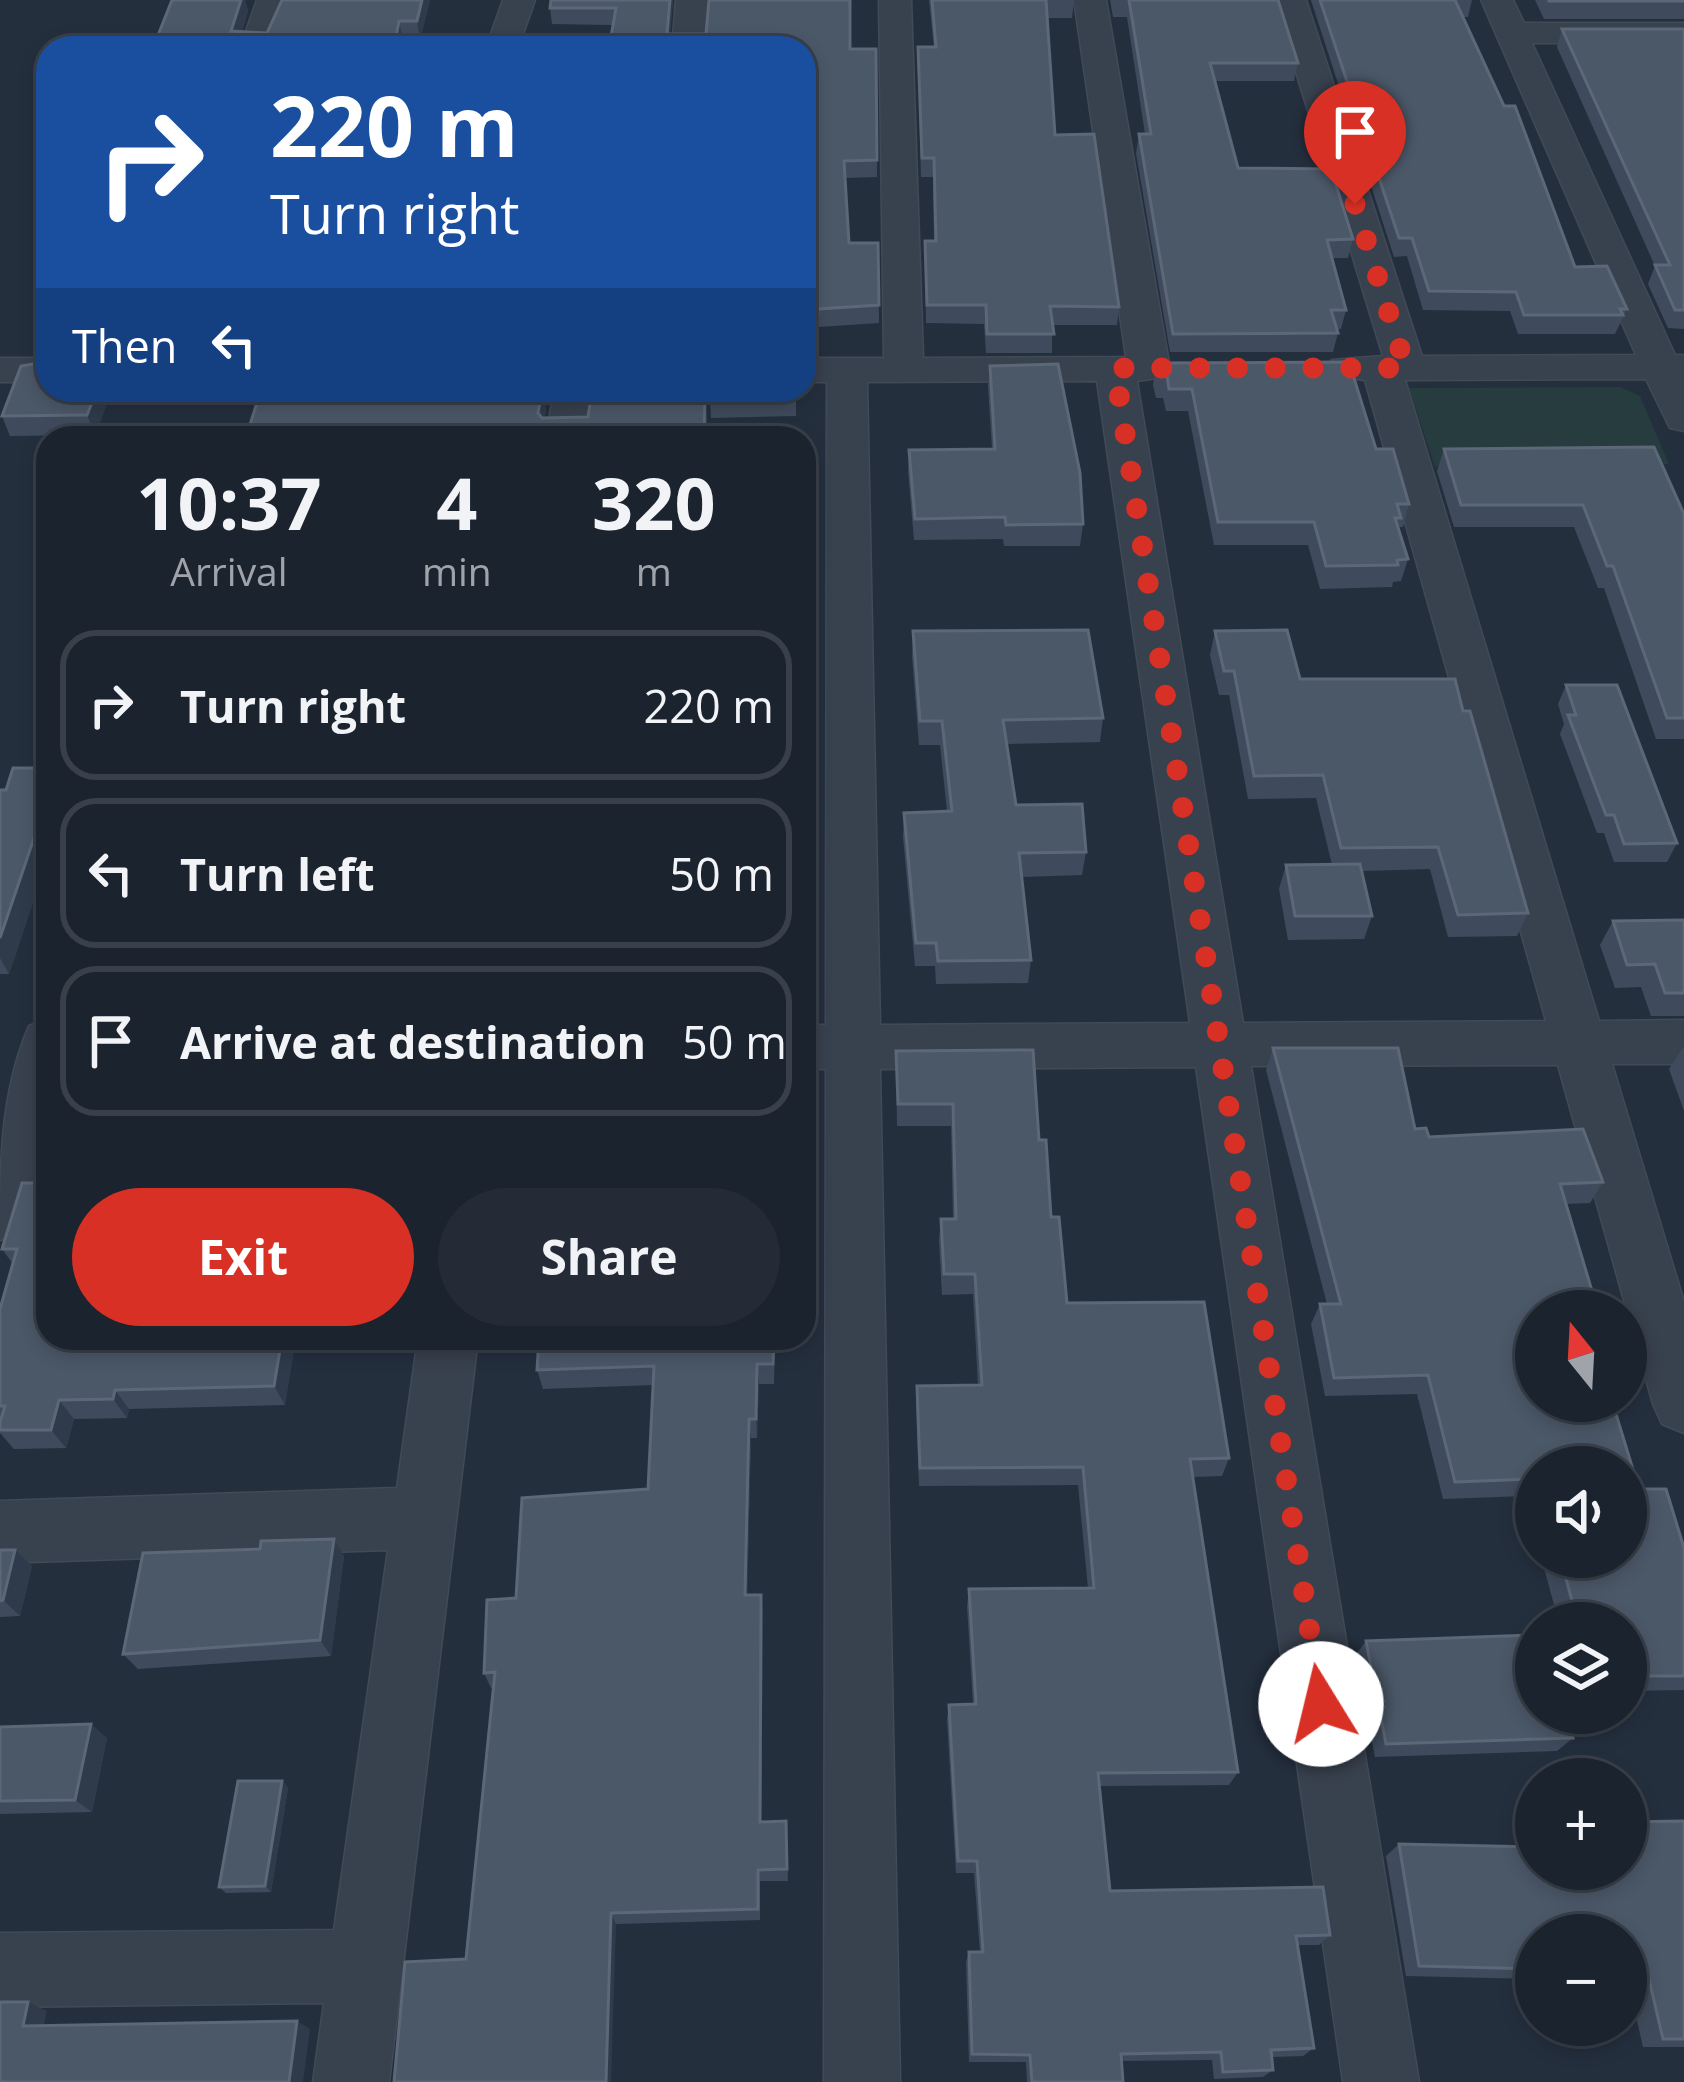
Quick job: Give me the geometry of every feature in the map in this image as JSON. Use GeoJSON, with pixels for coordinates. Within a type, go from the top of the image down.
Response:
{"type":"FeatureCollection","features":[{"type":"Feature","properties":{"kind":"street"},"geometry":{"type":"LineString","coordinates":[[260,36],[273,0]]}},
{"type":"Feature","properties":{"kind":"street"},"geometry":{"type":"LineString","coordinates":[[506,36],[519,0]]}},
{"type":"Feature","properties":{"kind":"street"},"geometry":{"type":"LineString","coordinates":[[689,36],[692,0]]}},
{"type":"Feature","properties":{"kind":"street"},"geometry":{"type":"LineString","coordinates":[[895,0],[904,370]]}},
{"type":"Feature","properties":{"kind":"street"},"geometry":{"type":"LineString","coordinates":[[1090,0],[1131,369],[1217,1043],[1381,2082]]}},
{"type":"Feature","properties":{"kind":"street"},"geometry":{"type":"LineString","coordinates":[[1291,0],[1576,1044],[1684,1404]]}},
{"type":"Feature","properties":{"kind":"street"},"geometry":{"type":"LineString","coordinates":[[1668,0],[1684,30]]}},
{"type":"Feature","properties":{"kind":"street"},"geometry":{"type":"LineString","coordinates":[[1684,30],[1504,17],[1673,367],[1684,419]]}},
{"type":"Feature","properties":{"kind":"street"},"geometry":{"type":"LineString","coordinates":[[1312,368],[1673,367]]}},
{"type":"Feature","properties":{"kind":"street"},"geometry":{"type":"LineString","coordinates":[[862,2082],[830,1046],[825,370],[1195,369]]}},
{"type":"Feature","properties":{"kind":"street"},"geometry":{"type":"LineString","coordinates":[[0,370],[36,370]]}},
{"type":"Feature","properties":{"kind":"street"},"geometry":{"type":"LineString","coordinates":[[830,1046],[1684,1042]]}},
{"type":"Feature","properties":{"kind":"street"},"geometry":{"type":"LineString","coordinates":[[19,1194],[36,1104]]}},
{"type":"Feature","properties":{"kind":"street"},"geometry":{"type":"LineString","coordinates":[[350,2082],[446,1350]]}},
{"type":"Feature","properties":{"kind":"street"},"geometry":{"type":"LineString","coordinates":[[0,1532],[425,1518]]}},
{"type":"Feature","properties":{"kind":"street"},"geometry":{"type":"LineString","coordinates":[[0,1970],[367,1966]]}},
{"type":"Feature","properties":{"kind":"green space"},"geometry":{"type":"Polygon","coordinates":[[[1620,387],[1640,396],[1669,464],[1435,467],[1409,388],[1620,387]]]}},
{"type":"Feature","properties":{"kind":"building"},"geometry":{"type":"Polygon","coordinates":[[[172,0],[241,0],[231,31],[267,33],[282,0],[422,0],[417,21],[399,21],[396,36],[158,36],[172,0]]]}},
{"type":"Feature","properties":{"kind":"building"},"geometry":{"type":"Polygon","coordinates":[[[551,0],[670,0],[667,34],[706,34],[709,0],[850,0],[850,49],[876,49],[877,160],[844,161],[849,243],[878,243],[879,305],[818,309],[816,331],[816,36],[611,36],[616,8],[550,8],[551,0]]]}},
{"type":"Feature","properties":{"kind":"building"},"geometry":{"type":"Polygon","coordinates":[[[932,0],[1046,0],[1055,135],[1094,134],[1119,307],[1050,306],[1054,334],[987,334],[986,305],[927,305],[925,241],[936,241],[934,158],[922,158],[918,47],[936,47],[932,0]]]}},
{"type":"Feature","properties":{"kind":"building"},"geometry":{"type":"Polygon","coordinates":[[[1129,0],[1278,0],[1298,63],[1210,63],[1238,168],[1331,169],[1353,239],[1327,240],[1346,310],[1331,310],[1338,333],[1173,334],[1139,134],[1151,134],[1129,0]]]}},
{"type":"Feature","properties":{"kind":"building"},"geometry":{"type":"Polygon","coordinates":[[[1320,0],[1455,0],[1504,106],[1515,106],[1575,267],[1607,266],[1627,309],[1620,309],[1623,315],[1524,315],[1516,292],[1429,291],[1412,238],[1399,238],[1320,0]]]}},
{"type":"Feature","properties":{"kind":"building"},"geometry":{"type":"Polygon","coordinates":[[[1684,0],[1684,1],[1549,1],[1684,0]]]}},
{"type":"Feature","properties":{"kind":"building"},"geometry":{"type":"Polygon","coordinates":[[[1562,29],[1684,29],[1684,310],[1675,310],[1655,265],[1670,265],[1562,29]]]}},
{"type":"Feature","properties":{"kind":"building"},"geometry":{"type":"Polygon","coordinates":[[[1349,362],[1376,449],[1393,449],[1409,504],[1397,504],[1401,518],[1395,518],[1408,559],[1397,560],[1398,565],[1326,566],[1314,522],[1218,522],[1192,389],[1169,389],[1167,376],[1159,376],[1157,363],[1349,362]]]}},
{"type":"Feature","properties":{"kind":"building"},"geometry":{"type":"Polygon","coordinates":[[[36,364],[36,402],[92,402],[87,415],[2,416],[21,366],[36,364]]]}},
{"type":"Feature","properties":{"kind":"building"},"geometry":{"type":"Polygon","coordinates":[[[1058,364],[1080,473],[1083,524],[1006,525],[1005,517],[915,519],[909,450],[995,449],[990,366],[1058,364]]]}},
{"type":"Feature","properties":{"kind":"building"},"geometry":{"type":"Polygon","coordinates":[[[257,402],[540,402],[542,418],[588,417],[590,402],[705,402],[704,426],[250,426],[257,402]]]}},
{"type":"Feature","properties":{"kind":"building"},"geometry":{"type":"Polygon","coordinates":[[[1654,447],[1684,514],[1684,718],[1667,718],[1613,566],[1607,566],[1583,505],[1461,505],[1444,449],[1654,447]]]}},
{"type":"Feature","properties":{"kind":"building"},"geometry":{"type":"Polygon","coordinates":[[[1088,630],[1103,718],[1003,720],[1016,805],[1082,804],[1086,852],[1019,853],[1031,960],[938,961],[936,943],[916,943],[904,813],[952,811],[942,721],[920,721],[913,631],[1088,630]]]}},
{"type":"Feature","properties":{"kind":"building"},"geometry":{"type":"Polygon","coordinates":[[[1287,630],[1300,679],[1455,679],[1463,711],[1470,711],[1528,913],[1458,915],[1438,847],[1341,848],[1323,775],[1254,776],[1234,671],[1224,671],[1215,631],[1287,630]]]}},
{"type":"Feature","properties":{"kind":"building"},"geometry":{"type":"Polygon","coordinates":[[[1566,685],[1617,685],[1677,843],[1624,844],[1614,815],[1606,815],[1568,715],[1576,715],[1566,685]]]}},
{"type":"Feature","properties":{"kind":"building"},"geometry":{"type":"Polygon","coordinates":[[[13,768],[36,768],[36,832],[0,938],[0,790],[6,790],[13,768]]]}},
{"type":"Feature","properties":{"kind":"building"},"geometry":{"type":"Polygon","coordinates":[[[1360,864],[1372,916],[1295,916],[1286,865],[1360,864]]]}},
{"type":"Feature","properties":{"kind":"building"},"geometry":{"type":"Polygon","coordinates":[[[1684,920],[1684,993],[1665,993],[1655,964],[1627,965],[1613,921],[1684,920]]]}},
{"type":"Feature","properties":{"kind":"building"},"geometry":{"type":"Polygon","coordinates":[[[1273,1048],[1398,1048],[1415,1129],[1426,1128],[1429,1137],[1583,1129],[1603,1182],[1560,1184],[1592,1290],[1515,1290],[1515,1422],[1618,1422],[1626,1446],[1515,1446],[1515,1480],[1455,1482],[1428,1375],[1334,1378],[1320,1304],[1341,1304],[1273,1048]]]}},
{"type":"Feature","properties":{"kind":"building"},"geometry":{"type":"Polygon","coordinates":[[[1033,1050],[1039,1140],[1046,1140],[1051,1217],[1059,1217],[1067,1303],[1204,1302],[1229,1458],[1190,1459],[1238,1772],[1098,1773],[1110,1891],[1323,1887],[1330,1935],[1296,1936],[1314,2048],[1271,2050],[1273,2070],[1223,2072],[1221,2052],[1121,2054],[1123,2082],[1032,2082],[1030,2055],[972,2054],[969,1952],[983,1952],[977,1861],[958,1861],[949,1705],[976,1704],[969,1589],[1094,1588],[1083,1467],[920,1468],[917,1386],[982,1385],[975,1274],[944,1274],[941,1219],[956,1219],[953,1104],[898,1104],[896,1051],[1033,1050]]]}},
{"type":"Feature","properties":{"kind":"building"},"geometry":{"type":"Polygon","coordinates":[[[22,1183],[36,1183],[36,1350],[280,1350],[274,1386],[115,1390],[113,1399],[59,1400],[51,1430],[0,1430],[5,1406],[0,1406],[0,1309],[17,1249],[2,1249],[22,1183]]]}},
{"type":"Feature","properties":{"kind":"building"},"geometry":{"type":"Polygon","coordinates":[[[538,1350],[774,1350],[773,1364],[757,1364],[756,1419],[749,1419],[745,1595],[761,1595],[760,1822],[786,1821],[787,1869],[758,1870],[758,1909],[611,1913],[606,2082],[394,2082],[405,1962],[466,1959],[495,1672],[484,1673],[487,1600],[516,1598],[522,1498],[648,1489],[654,1366],[537,1370],[538,1350]]]}},
{"type":"Feature","properties":{"kind":"building"},"geometry":{"type":"Polygon","coordinates":[[[1647,1489],[1666,1489],[1684,1548],[1684,1676],[1647,1676],[1647,1602],[1572,1602],[1566,1578],[1647,1578],[1647,1489]]]}},
{"type":"Feature","properties":{"kind":"building"},"geometry":{"type":"Polygon","coordinates":[[[334,1539],[320,1640],[123,1654],[143,1553],[260,1549],[261,1541],[334,1539]]]}},
{"type":"Feature","properties":{"kind":"building"},"geometry":{"type":"Polygon","coordinates":[[[0,1550],[15,1550],[0,1601],[0,1550]]]}},
{"type":"Feature","properties":{"kind":"building"},"geometry":{"type":"Polygon","coordinates":[[[1515,1636],[1515,1734],[1572,1734],[1573,1738],[1386,1744],[1366,1641],[1515,1636]]]}},
{"type":"Feature","properties":{"kind":"building"},"geometry":{"type":"Polygon","coordinates":[[[91,1724],[75,1800],[0,1801],[0,1727],[91,1724]]]}},
{"type":"Feature","properties":{"kind":"building"},"geometry":{"type":"Polygon","coordinates":[[[238,1781],[282,1781],[265,1886],[219,1887],[238,1781]]]}},
{"type":"Feature","properties":{"kind":"building"},"geometry":{"type":"Polygon","coordinates":[[[1684,1821],[1684,2039],[1663,2039],[1647,1971],[1647,1914],[1515,1914],[1515,1968],[1419,1966],[1399,1844],[1515,1847],[1515,1890],[1647,1890],[1647,1822],[1684,1821]]]}},
{"type":"Feature","properties":{"kind":"building"},"geometry":{"type":"Polygon","coordinates":[[[0,2002],[28,2002],[23,2026],[297,2021],[289,2082],[0,2082],[0,2002]]]}},
{"type":"Feature","properties":{"kind":"route"},"geometry":{"type":"LineString","coordinates":[[1321,1704],[1115,368],[1406,368],[1355,204]]}}]}
